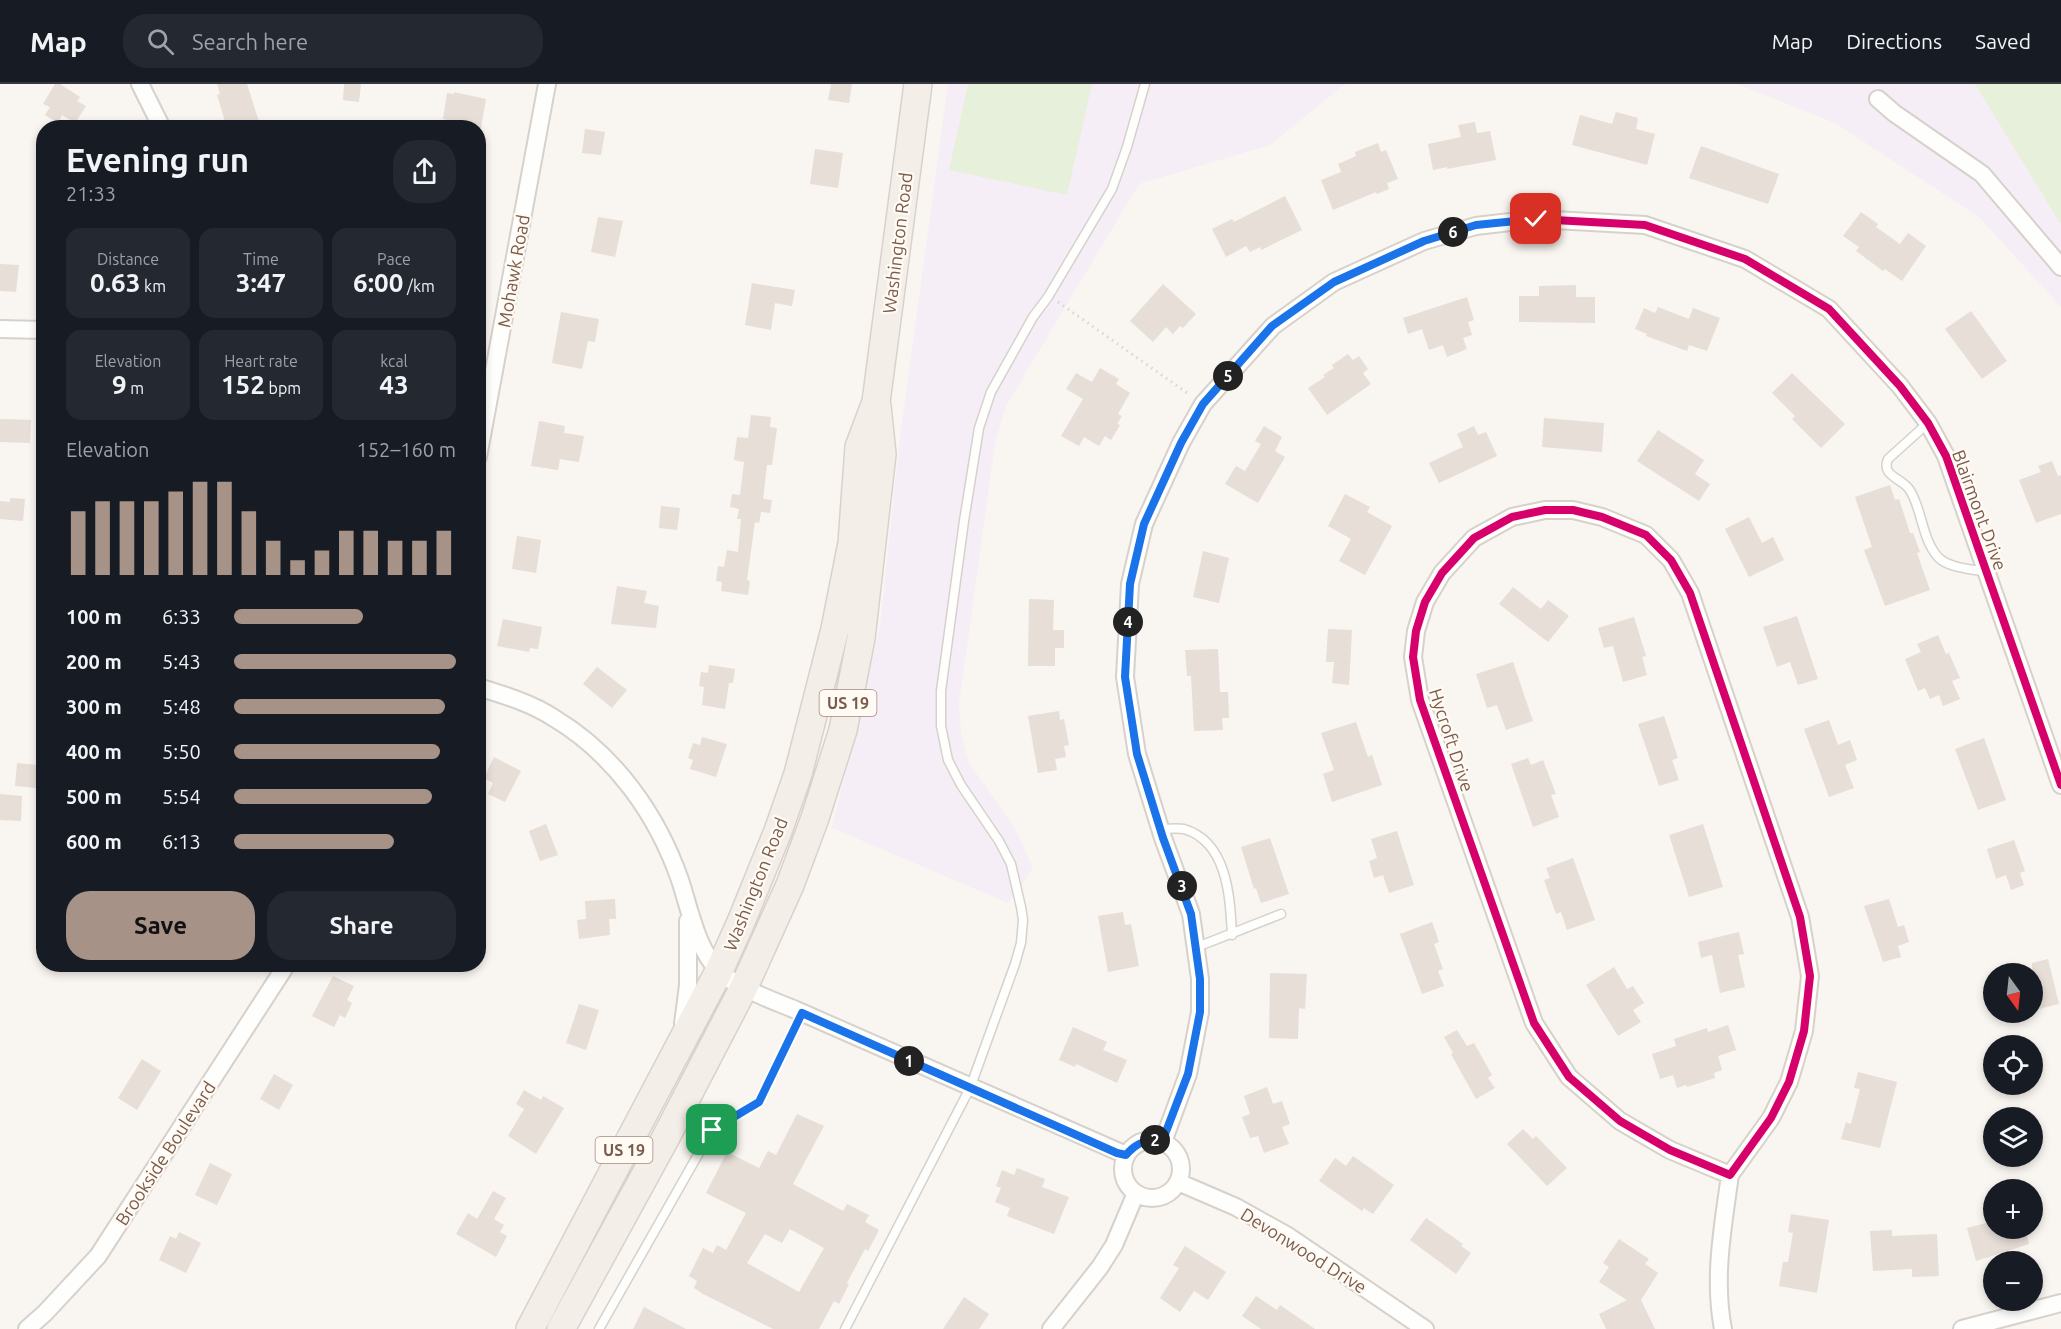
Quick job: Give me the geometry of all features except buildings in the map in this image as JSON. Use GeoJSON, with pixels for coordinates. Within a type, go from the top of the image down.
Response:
{"type":"FeatureCollection","features":[{"type":"Feature","properties":{"kind":"main road","name":"Washington Road"},"geometry":{"type":"LineString","coordinates":[[530,1329],[719,971],[755,890],[798,774],[833,639],[851,549],[859,447],[876,402],[918,84]]}},
{"type":"Feature","properties":{"kind":"main road","name":"Washington Road"},"geometry":{"type":"LineString","coordinates":[[561,1329],[665,1139],[744,987],[790,885],[815,818],[843,729],[861,638],[882,454],[876,402]]}},
{"type":"Feature","properties":{"kind":"street"},"geometry":{"type":"LineString","coordinates":[[140,84],[158,120]]}},
{"type":"Feature","properties":{"kind":"street","name":"Mohawk Road"},"geometry":{"type":"LineString","coordinates":[[486,414],[547,84]]}},
{"type":"Feature","properties":{"kind":"street"},"geometry":{"type":"LineString","coordinates":[[1878,99],[1894,113],[1982,174],[2061,267]]}},
{"type":"Feature","properties":{"kind":"street","name":"Blairmont Drive"},"geometry":{"type":"LineString","coordinates":[[1162,1142],[1188,1074],[1195,1044],[1200,1012],[1200,979],[1191,914],[1160,829],[1137,754],[1125,677],[1130,584],[1144,524],[1181,443],[1203,404],[1272,326],[1334,282],[1424,241],[1476,225],[1536,219],[1645,225],[1745,259],[1829,309],[1900,386],[1928,423],[1946,456],[2061,785]]}},
{"type":"Feature","properties":{"kind":"street"},"geometry":{"type":"LineString","coordinates":[[0,329],[36,330]]}},
{"type":"Feature","properties":{"kind":"street","name":"Hycroft Drive"},"geometry":{"type":"LineString","coordinates":[[1723,1329],[1719,1310],[1719,1260],[1730,1175],[1771,1118],[1789,1082],[1804,1031],[1810,976],[1800,917],[1690,593],[1671,560],[1646,535],[1602,517],[1573,510],[1545,510],[1512,517],[1474,538],[1442,573],[1425,602],[1416,631],[1413,657],[1420,700],[1530,1012],[1569,1077],[1620,1121],[1670,1150],[1730,1175]]}},
{"type":"Feature","properties":{"kind":"street"},"geometry":{"type":"LineString","coordinates":[[486,689],[506,695],[553,717],[594,748],[614,767],[647,810],[661,834],[700,939],[719,971],[744,987],[1126,1155]]}},
{"type":"Feature","properties":{"kind":"street"},"geometry":{"type":"LineString","coordinates":[[680,1046],[688,985],[687,902]]}},
{"type":"Feature","properties":{"kind":"street","name":"Brookside Boulevard"},"geometry":{"type":"LineString","coordinates":[[27,1329],[98,1256],[281,972]]}},
{"type":"Feature","properties":{"kind":"street"},"geometry":{"type":"LineString","coordinates":[[1146,1140],[1162,1142],[1178,1154],[1181,1173],[1178,1182],[1164,1196],[1145,1197],[1136,1193],[1125,1180],[1126,1155],[1146,1140]]}},
{"type":"Feature","properties":{"kind":"street","name":"Devonwood Drive"},"geometry":{"type":"LineString","coordinates":[[1178,1182],[1236,1207],[1288,1236],[1425,1329]]}},
{"type":"Feature","properties":{"kind":"street"},"geometry":{"type":"LineString","coordinates":[[1051,1329],[1100,1267],[1114,1245],[1136,1193]]}},
{"type":"Feature","properties":{"kind":"street"},"geometry":{"type":"LineString","coordinates":[[1962,1329],[2061,1303]]}},
{"type":"Feature","properties":{"kind":"lane"},"geometry":{"type":"LineString","coordinates":[[845,1329],[970,1088],[1021,943],[1022,907],[1011,864],[999,841],[961,785],[948,760],[940,726],[944,668],[979,428],[991,392],[1020,339],[1048,297],[1112,189],[1145,84]]}},
{"type":"Feature","properties":{"kind":"lane"},"geometry":{"type":"LineString","coordinates":[[1928,423],[1888,459],[1886,465],[1888,473],[1910,490],[1929,544],[1940,559],[1951,564],[1986,572]]}},
{"type":"Feature","properties":{"kind":"lane"},"geometry":{"type":"LineString","coordinates":[[1160,829],[1184,829],[1203,840],[1221,861],[1230,898],[1232,934]]}},
{"type":"Feature","properties":{"kind":"lane"},"geometry":{"type":"LineString","coordinates":[[1197,947],[1281,914]]}},
{"type":"Feature","properties":{"kind":"lane"},"geometry":{"type":"LineString","coordinates":[[599,1329],[712,1130],[759,1102],[802,1013]]}},
{"type":"Feature","properties":{"kind":"path"},"geometry":{"type":"LineString","coordinates":[[1057,301],[1203,404]]}},
{"type":"Feature","properties":{"kind":"shaded area"},"geometry":{"type":"Polygon","coordinates":[[[948,84],[1345,84],[1270,145],[1139,184],[1006,406],[995,444],[959,704],[961,735],[969,763],[1015,828],[1033,868],[1008,903],[832,828],[880,626],[900,437],[948,84]]]}},
{"type":"Feature","properties":{"kind":"shaded area"},"geometry":{"type":"Polygon","coordinates":[[[1737,84],[2061,84],[2061,307],[1979,217],[1835,123],[1737,84]]]}},
{"type":"Feature","properties":{"kind":"green space"},"geometry":{"type":"Polygon","coordinates":[[[968,84],[1092,84],[1067,195],[949,170],[968,84]]]}},
{"type":"Feature","properties":{"kind":"green space"},"geometry":{"type":"Polygon","coordinates":[[[1975,84],[2061,84],[2061,223],[2060,223],[1975,84]]]}},
{"type":"Feature","properties":{"kind":"cycle path"},"geometry":{"type":"LineString","coordinates":[[1163,1142],[1188,1074],[1200,1012],[1200,979],[1191,914],[1163,838],[1137,754],[1125,677],[1130,584],[1144,524],[1181,443],[1203,404],[1273,326],[1334,282],[1424,241],[1476,226],[1536,219],[1645,225],[1745,259],[1829,309],[1900,386],[1928,423],[1946,456],[2061,785]]}},
{"type":"Feature","properties":{"kind":"cycle path"},"geometry":{"type":"LineString","coordinates":[[1545,510],[1573,510],[1602,517],[1646,535],[1671,560],[1690,593],[1800,917],[1810,976],[1804,1031],[1789,1082],[1771,1118],[1730,1175],[1670,1150],[1620,1121],[1569,1077],[1534,1023],[1420,700],[1413,657],[1416,631],[1425,602],[1442,573],[1474,538],[1512,517],[1545,510]]}},
{"type":"Feature","properties":{"kind":"route"},"geometry":{"type":"LineString","coordinates":[[712,1130],[759,1102],[802,1013],[1117,1153],[1126,1155],[1146,1140],[1162,1142],[1188,1074],[1195,1044],[1200,1012],[1200,979],[1191,914],[1163,838],[1137,754],[1125,677],[1130,584],[1144,524],[1181,443],[1203,404],[1272,326],[1334,282],[1424,241],[1476,225],[1536,219]]}}]}
